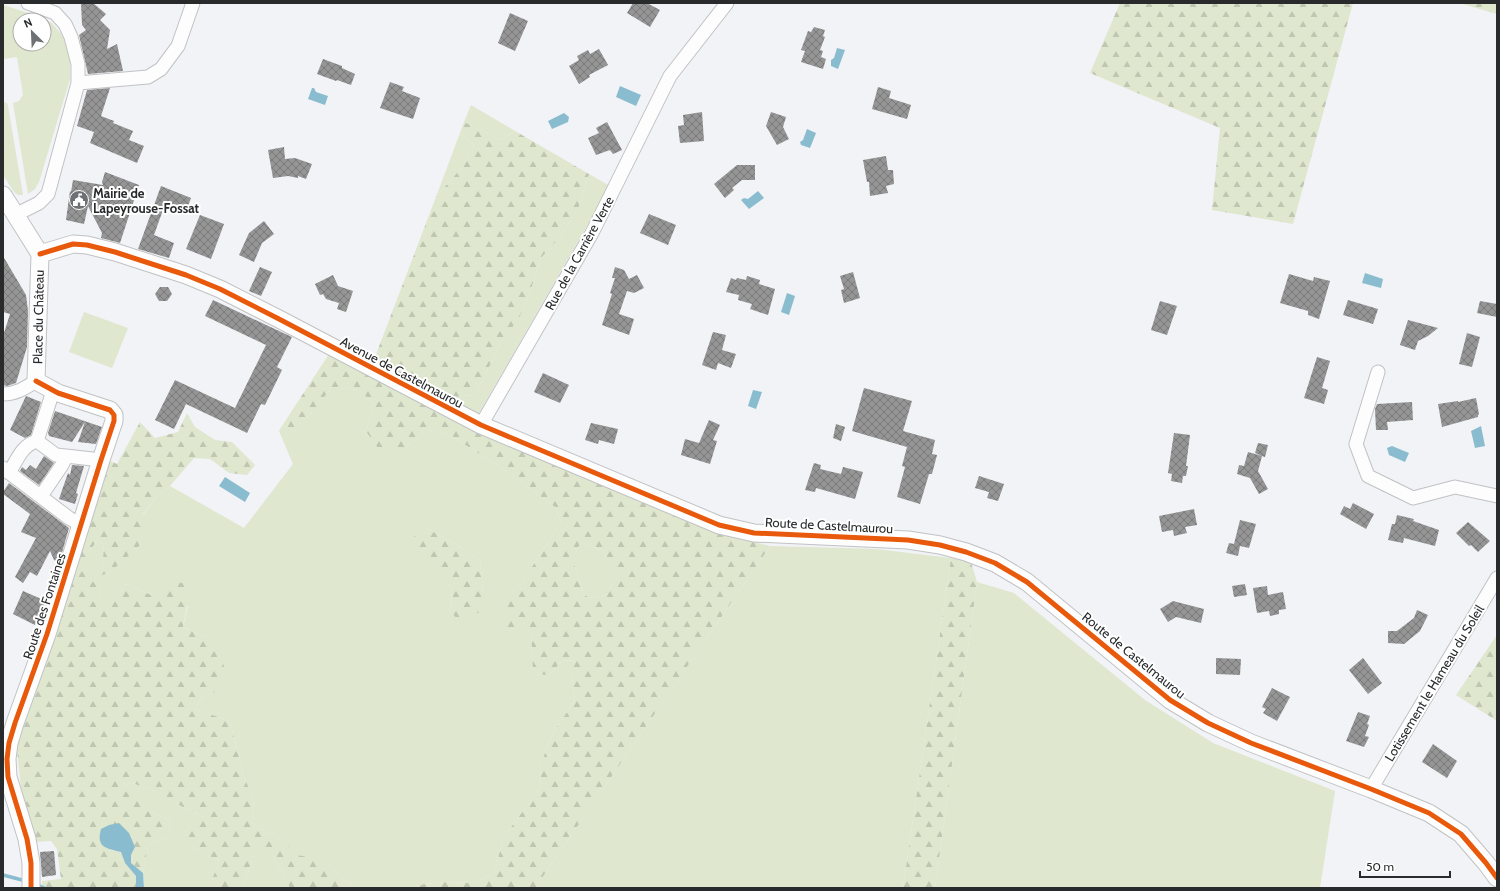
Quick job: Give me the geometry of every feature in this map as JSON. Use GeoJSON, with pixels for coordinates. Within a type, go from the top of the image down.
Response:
{"type":"FeatureCollection","features":[{"type":"Feature","properties":{"kind":"street"},"geometry":{"type":"LineString","coordinates":[[15,215],[39,203],[48,194],[78,83],[78,64],[71,37],[65,24],[55,13],[28,3]]}},
{"type":"Feature","properties":{"kind":"street"},"geometry":{"type":"LineString","coordinates":[[78,83],[148,78],[161,69],[178,46],[193,3]]}},
{"type":"Feature","properties":{"kind":"street","name":"Rue de la Carrière Verte"},"geometry":{"type":"LineString","coordinates":[[481,426],[592,233],[670,76],[727,3]]}},
{"type":"Feature","properties":{"kind":"street"},"geometry":{"type":"LineString","coordinates":[[3,195],[40,254]]}},
{"type":"Feature","properties":{"kind":"street","name":"Avenue de Castelmaurou"},"geometry":{"type":"LineString","coordinates":[[40,254],[73,244],[87,245],[115,252],[186,275],[220,289],[280,319],[481,426],[719,525],[754,533]]}},
{"type":"Feature","properties":{"kind":"street","name":"Place du Château"},"geometry":{"type":"LineString","coordinates":[[36,381],[40,254]]}},
{"type":"Feature","properties":{"kind":"street"},"geometry":{"type":"LineString","coordinates":[[1378,372],[1356,444],[1368,476],[1413,498],[1455,488],[1497,496]]}},
{"type":"Feature","properties":{"kind":"street"},"geometry":{"type":"LineString","coordinates":[[3,394],[12,394],[36,381]]}},
{"type":"Feature","properties":{"kind":"street","name":"Route des Fontaines"},"geometry":{"type":"LineString","coordinates":[[31,881],[31,862],[27,839],[5,769],[8,749],[15,723],[47,634],[114,421],[114,415],[110,410],[53,391],[36,381]]}},
{"type":"Feature","properties":{"kind":"street"},"geometry":{"type":"LineString","coordinates":[[37,442],[53,391]]}},
{"type":"Feature","properties":{"kind":"street"},"geometry":{"type":"LineString","coordinates":[[81,525],[69,518],[6,470],[25,447],[29,444],[37,442],[56,455],[101,460]]}},
{"type":"Feature","properties":{"kind":"street"},"geometry":{"type":"LineString","coordinates":[[41,496],[62,465],[66,456]]}},
{"type":"Feature","properties":{"kind":"street","name":"Route de Castelmaurou"},"geometry":{"type":"LineString","coordinates":[[754,533],[908,540],[940,545],[966,552],[995,564],[1027,582],[1170,700],[1208,722],[1251,743],[1429,813],[1461,834],[1497,878]]}},
{"type":"Feature","properties":{"kind":"street","name":"Lotissement le Hameau du Soleil"},"geometry":{"type":"LineString","coordinates":[[1371,789],[1497,578]]}},
{"type":"Feature","properties":{"kind":"green space"},"geometry":{"type":"Polygon","coordinates":[[[1120,3],[1353,3],[1293,224],[1212,210],[1220,128],[1090,73],[1120,3]]]}},
{"type":"Feature","properties":{"kind":"green space"},"geometry":{"type":"Polygon","coordinates":[[[1459,3],[1497,3],[1497,14],[1459,3]]]}},
{"type":"Feature","properties":{"kind":"green space"},"geometry":{"type":"Polygon","coordinates":[[[3,5],[25,12],[12,12],[12,52],[52,52],[52,23],[61,34],[65,42],[70,60],[70,79],[39,182],[35,189],[28,194],[13,103],[19,101],[23,95],[17,57],[3,59],[3,5]]]}},
{"type":"Feature","properties":{"kind":"green space"},"geometry":{"type":"Polygon","coordinates":[[[3,102],[7,103],[8,106],[23,195],[18,195],[14,192],[3,175],[3,102]]]}},
{"type":"Feature","properties":{"kind":"green space"},"geometry":{"type":"Polygon","coordinates":[[[471,105],[515,131],[501,140],[464,122],[471,105]]]}},
{"type":"Feature","properties":{"kind":"green space"},"geometry":{"type":"Polygon","coordinates":[[[464,122],[501,140],[515,131],[589,174],[578,209],[559,238],[540,259],[529,296],[519,318],[502,341],[475,395],[442,398],[378,362],[375,357],[436,197],[463,166],[474,145],[460,133],[464,122]]]}},
{"type":"Feature","properties":{"kind":"green space"},"geometry":{"type":"Polygon","coordinates":[[[460,133],[474,145],[463,166],[436,197],[460,133]]]}},
{"type":"Feature","properties":{"kind":"green space"},"geometry":{"type":"Polygon","coordinates":[[[589,174],[610,186],[479,413],[442,398],[475,395],[502,341],[519,317],[529,296],[540,259],[559,238],[578,209],[589,174]]]}},
{"type":"Feature","properties":{"kind":"green space"},"geometry":{"type":"Polygon","coordinates":[[[84,312],[128,328],[112,368],[69,352],[84,312]]]}},
{"type":"Feature","properties":{"kind":"green space"},"geometry":{"type":"Polygon","coordinates":[[[329,354],[489,437],[713,532],[770,546],[535,888],[414,888],[424,884],[446,882],[470,883],[494,875],[503,838],[541,787],[540,766],[553,733],[575,700],[572,678],[575,660],[562,661],[549,675],[533,674],[531,631],[506,627],[501,605],[521,584],[561,522],[555,507],[493,462],[454,438],[431,430],[403,450],[380,451],[366,431],[375,405],[359,390],[332,387],[314,410],[298,425],[292,429],[282,426],[329,354]],[[581,542],[574,555],[574,564],[584,595],[590,598],[607,595],[614,579],[603,551],[581,542]]]}},
{"type":"Feature","properties":{"kind":"green space"},"geometry":{"type":"Polygon","coordinates":[[[332,387],[359,390],[375,405],[366,431],[403,450],[431,430],[454,438],[493,462],[555,507],[561,522],[521,584],[501,605],[531,631],[533,674],[549,675],[562,661],[576,660],[572,678],[575,700],[553,733],[540,766],[541,787],[503,838],[494,875],[470,883],[446,882],[424,884],[414,888],[356,888],[326,861],[298,856],[279,838],[259,828],[252,822],[254,801],[243,774],[230,721],[195,709],[202,697],[218,691],[206,638],[183,627],[188,606],[165,595],[151,595],[125,584],[111,609],[101,601],[100,588],[89,577],[89,553],[97,540],[104,544],[102,575],[110,573],[125,557],[137,551],[143,535],[143,515],[155,498],[170,486],[244,528],[293,464],[279,431],[282,426],[292,429],[310,414],[332,387]],[[426,528],[442,577],[452,588],[451,612],[483,611],[480,561],[456,544],[426,528]]]}},
{"type":"Feature","properties":{"kind":"green space"},"geometry":{"type":"Polygon","coordinates":[[[187,413],[195,427],[215,440],[232,442],[255,465],[247,475],[229,473],[210,459],[194,458],[170,486],[155,498],[143,514],[143,535],[137,551],[125,558],[110,573],[102,575],[104,544],[97,540],[89,553],[89,577],[100,588],[101,601],[111,608],[125,584],[151,595],[165,595],[174,581],[191,585],[183,627],[206,638],[221,652],[225,672],[218,691],[202,697],[195,709],[230,721],[243,774],[254,801],[252,822],[259,828],[279,838],[298,855],[326,861],[356,888],[290,888],[273,856],[256,845],[242,888],[209,888],[219,861],[187,844],[180,832],[204,817],[186,809],[160,793],[132,783],[120,787],[151,811],[171,822],[168,835],[148,845],[143,873],[131,863],[131,855],[135,847],[110,850],[121,852],[125,863],[136,876],[136,888],[42,888],[42,881],[61,879],[57,849],[51,841],[34,842],[22,797],[17,750],[24,711],[97,501],[108,460],[117,464],[140,422],[155,438],[178,432],[187,413]]]}},
{"type":"Feature","properties":{"kind":"green space"},"geometry":{"type":"Polygon","coordinates":[[[426,528],[456,544],[480,561],[483,611],[458,620],[451,612],[452,588],[420,554],[414,536],[426,528]]]}},
{"type":"Feature","properties":{"kind":"green space"},"geometry":{"type":"Polygon","coordinates":[[[581,542],[603,551],[614,579],[607,595],[590,598],[584,595],[574,564],[574,555],[581,542]]]}},
{"type":"Feature","properties":{"kind":"green space"},"geometry":{"type":"Polygon","coordinates":[[[770,546],[876,549],[951,558],[903,888],[535,888],[770,546]]]}},
{"type":"Feature","properties":{"kind":"green space"},"geometry":{"type":"Polygon","coordinates":[[[951,558],[971,562],[977,582],[935,888],[903,888],[951,558]]]}},
{"type":"Feature","properties":{"kind":"green space"},"geometry":{"type":"Polygon","coordinates":[[[977,582],[1014,593],[1145,700],[1213,743],[1335,791],[1320,888],[935,888],[977,582]]]}},
{"type":"Feature","properties":{"kind":"green space"},"geometry":{"type":"Polygon","coordinates":[[[1497,635],[1497,721],[1456,695],[1497,635]]]}},
{"type":"Feature","properties":{"kind":"green space"},"geometry":{"type":"Polygon","coordinates":[[[132,783],[160,793],[186,809],[204,817],[187,844],[219,861],[209,888],[144,888],[143,873],[148,845],[168,835],[171,822],[151,811],[119,787],[132,783]]]}},
{"type":"Feature","properties":{"kind":"green space"},"geometry":{"type":"Polygon","coordinates":[[[256,844],[273,856],[290,888],[242,888],[256,844]]]}},
{"type":"Feature","properties":{"kind":"water"},"geometry":{"type":"Polygon","coordinates":[[[837,48],[845,50],[838,69],[831,66],[831,60],[834,58],[837,48]]]}},
{"type":"Feature","properties":{"kind":"water"},"geometry":{"type":"Polygon","coordinates":[[[620,86],[641,95],[636,106],[616,97],[620,86]]]}},
{"type":"Feature","properties":{"kind":"water"},"geometry":{"type":"Polygon","coordinates":[[[312,88],[314,88],[316,92],[328,96],[325,105],[308,99],[312,88]]]}},
{"type":"Feature","properties":{"kind":"water"},"geometry":{"type":"Polygon","coordinates":[[[564,113],[569,117],[568,122],[552,129],[548,121],[564,113]]]}},
{"type":"Feature","properties":{"kind":"water"},"geometry":{"type":"Polygon","coordinates":[[[807,129],[816,133],[810,148],[801,145],[800,142],[803,140],[807,129]]]}},
{"type":"Feature","properties":{"kind":"water"},"geometry":{"type":"Polygon","coordinates":[[[758,191],[764,198],[749,209],[741,200],[744,198],[748,199],[758,191]]]}},
{"type":"Feature","properties":{"kind":"water"},"geometry":{"type":"Polygon","coordinates":[[[1365,273],[1383,279],[1381,288],[1362,283],[1365,273]]]}},
{"type":"Feature","properties":{"kind":"water"},"geometry":{"type":"Polygon","coordinates":[[[787,293],[795,296],[789,315],[781,312],[787,293]]]}},
{"type":"Feature","properties":{"kind":"water"},"geometry":{"type":"Polygon","coordinates":[[[753,390],[762,392],[756,409],[748,406],[753,390]]]}},
{"type":"Feature","properties":{"kind":"water"},"geometry":{"type":"Polygon","coordinates":[[[1481,426],[1485,446],[1475,448],[1471,431],[1481,426]]]}},
{"type":"Feature","properties":{"kind":"water"},"geometry":{"type":"Polygon","coordinates":[[[1392,446],[1409,453],[1405,462],[1389,455],[1387,448],[1392,446]]]}},
{"type":"Feature","properties":{"kind":"water"},"geometry":{"type":"Polygon","coordinates":[[[225,477],[250,493],[245,502],[219,486],[225,477]]]}},
{"type":"Feature","properties":{"kind":"water"},"geometry":{"type":"Polygon","coordinates":[[[119,823],[129,833],[135,847],[131,855],[131,863],[143,873],[144,888],[136,888],[136,876],[125,863],[121,852],[106,848],[101,843],[101,829],[109,825],[119,823]]]}},
{"type":"Feature","properties":{"kind":"building"},"geometry":{"type":"Polygon","coordinates":[[[81,3],[93,3],[106,14],[100,20],[110,30],[107,49],[117,44],[123,71],[88,74],[79,35],[86,30],[82,25],[81,3]]]}},
{"type":"Feature","properties":{"kind":"building"},"geometry":{"type":"Polygon","coordinates":[[[633,3],[647,3],[660,10],[650,27],[627,13],[633,3]]]}},
{"type":"Feature","properties":{"kind":"building"},"geometry":{"type":"Polygon","coordinates":[[[510,13],[528,21],[515,51],[498,43],[510,13]]]}},
{"type":"Feature","properties":{"kind":"building"},"geometry":{"type":"Polygon","coordinates":[[[814,27],[825,30],[823,36],[825,37],[820,50],[823,51],[821,57],[826,59],[823,69],[801,62],[805,51],[801,50],[808,31],[811,32],[814,27]]]}},
{"type":"Feature","properties":{"kind":"building"},"geometry":{"type":"Polygon","coordinates":[[[599,49],[608,65],[589,75],[590,77],[579,84],[569,66],[579,60],[577,56],[588,50],[590,54],[599,49]]]}},
{"type":"Feature","properties":{"kind":"building"},"geometry":{"type":"Polygon","coordinates":[[[323,59],[342,66],[342,68],[355,74],[351,85],[317,74],[323,59]]]}},
{"type":"Feature","properties":{"kind":"building"},"geometry":{"type":"Polygon","coordinates":[[[390,82],[404,87],[402,91],[420,98],[413,119],[380,108],[390,82]]]}},
{"type":"Feature","properties":{"kind":"building"},"geometry":{"type":"Polygon","coordinates":[[[878,87],[891,91],[889,98],[911,105],[907,119],[872,109],[878,87]]]}},
{"type":"Feature","properties":{"kind":"building"},"geometry":{"type":"Polygon","coordinates":[[[110,88],[101,116],[114,121],[113,123],[133,131],[129,140],[144,146],[137,163],[90,143],[94,132],[77,126],[87,90],[110,88]]]}},
{"type":"Feature","properties":{"kind":"building"},"geometry":{"type":"Polygon","coordinates":[[[702,112],[704,141],[680,143],[678,126],[684,125],[683,115],[702,112]]]}},
{"type":"Feature","properties":{"kind":"building"},"geometry":{"type":"Polygon","coordinates":[[[771,112],[786,117],[783,127],[789,139],[777,145],[766,126],[771,112]]]}},
{"type":"Feature","properties":{"kind":"building"},"geometry":{"type":"Polygon","coordinates":[[[607,122],[622,150],[613,154],[610,150],[596,155],[588,138],[599,133],[596,128],[607,122]]]}},
{"type":"Feature","properties":{"kind":"building"},"geometry":{"type":"Polygon","coordinates":[[[284,147],[285,159],[295,158],[312,164],[306,179],[298,176],[298,178],[288,176],[273,178],[268,150],[284,147]]]}},
{"type":"Feature","properties":{"kind":"building"},"geometry":{"type":"Polygon","coordinates":[[[886,156],[888,170],[893,170],[894,184],[886,186],[888,193],[870,196],[869,182],[867,182],[863,160],[886,156]]]}},
{"type":"Feature","properties":{"kind":"building"},"geometry":{"type":"Polygon","coordinates":[[[737,165],[755,165],[755,180],[742,180],[732,188],[734,190],[725,198],[714,184],[737,165]]]}},
{"type":"Feature","properties":{"kind":"building"},"geometry":{"type":"Polygon","coordinates":[[[105,172],[139,185],[120,243],[101,238],[102,233],[88,206],[84,224],[66,220],[73,180],[103,185],[102,182],[105,172]]]}},
{"type":"Feature","properties":{"kind":"building"},"geometry":{"type":"Polygon","coordinates":[[[161,186],[191,198],[185,214],[164,207],[154,235],[174,243],[169,258],[138,249],[161,186]]]}},
{"type":"Feature","properties":{"kind":"building"},"geometry":{"type":"Polygon","coordinates":[[[649,214],[676,225],[668,245],[640,233],[649,214]]]}},
{"type":"Feature","properties":{"kind":"building"},"geometry":{"type":"Polygon","coordinates":[[[200,215],[224,224],[211,259],[186,249],[200,215]]]}},
{"type":"Feature","properties":{"kind":"building"},"geometry":{"type":"Polygon","coordinates":[[[264,221],[274,234],[262,243],[254,262],[239,255],[249,233],[264,221]]]}},
{"type":"Feature","properties":{"kind":"building"},"geometry":{"type":"Polygon","coordinates":[[[3,256],[26,295],[28,311],[27,347],[16,383],[7,386],[3,385],[3,336],[10,314],[3,312],[3,256]]]}},
{"type":"Feature","properties":{"kind":"building"},"geometry":{"type":"Polygon","coordinates":[[[260,267],[272,272],[261,296],[249,291],[260,267]]]}},
{"type":"Feature","properties":{"kind":"building"},"geometry":{"type":"Polygon","coordinates":[[[615,267],[624,270],[629,279],[637,275],[644,288],[634,293],[627,291],[619,314],[634,319],[629,335],[602,325],[612,294],[610,293],[615,278],[612,278],[615,267]]]}},
{"type":"Feature","properties":{"kind":"building"},"geometry":{"type":"Polygon","coordinates":[[[853,272],[860,298],[844,303],[841,290],[844,289],[840,276],[853,272]]]}},
{"type":"Feature","properties":{"kind":"building"},"geometry":{"type":"Polygon","coordinates":[[[1289,274],[1313,281],[1314,277],[1330,281],[1319,319],[1308,315],[1308,311],[1280,303],[1289,274]]]}},
{"type":"Feature","properties":{"kind":"building"},"geometry":{"type":"Polygon","coordinates":[[[333,275],[338,286],[353,291],[346,312],[337,309],[339,303],[326,299],[323,294],[320,295],[315,284],[333,275]]]}},
{"type":"Feature","properties":{"kind":"building"},"geometry":{"type":"Polygon","coordinates":[[[747,276],[760,280],[759,284],[775,289],[768,315],[750,309],[752,304],[738,300],[739,295],[726,292],[731,278],[736,280],[737,278],[746,280],[747,276]]]}},
{"type":"Feature","properties":{"kind":"building"},"geometry":{"type":"Polygon","coordinates":[[[160,287],[168,287],[172,294],[167,301],[159,301],[155,294],[160,287]]]}},
{"type":"Feature","properties":{"kind":"building"},"geometry":{"type":"Polygon","coordinates":[[[213,300],[292,337],[277,367],[282,370],[265,405],[261,404],[247,433],[186,404],[174,429],[155,420],[175,380],[235,408],[266,345],[205,316],[213,300]]]}},
{"type":"Feature","properties":{"kind":"building"},"geometry":{"type":"Polygon","coordinates":[[[1348,300],[1378,309],[1373,324],[1343,315],[1348,300]]]}},
{"type":"Feature","properties":{"kind":"building"},"geometry":{"type":"Polygon","coordinates":[[[1160,301],[1177,306],[1167,335],[1151,330],[1160,301]]]}},
{"type":"Feature","properties":{"kind":"building"},"geometry":{"type":"Polygon","coordinates":[[[1480,301],[1497,304],[1497,317],[1477,313],[1480,301]]]}},
{"type":"Feature","properties":{"kind":"building"},"geometry":{"type":"Polygon","coordinates":[[[1408,320],[1438,328],[1428,336],[1418,341],[1415,350],[1400,345],[1408,320]]]}},
{"type":"Feature","properties":{"kind":"building"},"geometry":{"type":"Polygon","coordinates":[[[713,332],[726,335],[722,350],[736,354],[731,368],[718,363],[716,370],[702,365],[713,332]]]}},
{"type":"Feature","properties":{"kind":"building"},"geometry":{"type":"Polygon","coordinates":[[[1467,333],[1480,337],[1472,367],[1459,364],[1467,333]]]}},
{"type":"Feature","properties":{"kind":"building"},"geometry":{"type":"Polygon","coordinates":[[[1317,357],[1330,361],[1322,388],[1328,390],[1324,404],[1304,398],[1317,357]]]}},
{"type":"Feature","properties":{"kind":"building"},"geometry":{"type":"Polygon","coordinates":[[[543,373],[569,385],[560,403],[534,392],[543,373]]]}},
{"type":"Feature","properties":{"kind":"building"},"geometry":{"type":"Polygon","coordinates":[[[864,388],[912,401],[903,431],[935,440],[932,454],[937,455],[932,474],[929,474],[920,504],[897,497],[905,467],[902,466],[907,447],[852,431],[864,388]]]}},
{"type":"Feature","properties":{"kind":"building"},"geometry":{"type":"Polygon","coordinates":[[[26,396],[41,402],[31,435],[25,438],[10,430],[26,396]]]}},
{"type":"Feature","properties":{"kind":"building"},"geometry":{"type":"Polygon","coordinates":[[[1476,398],[1479,414],[1478,417],[1442,427],[1438,404],[1476,398]]]}},
{"type":"Feature","properties":{"kind":"building"},"geometry":{"type":"Polygon","coordinates":[[[1412,402],[1413,420],[1387,422],[1388,430],[1376,430],[1375,409],[1377,404],[1412,402]]]}},
{"type":"Feature","properties":{"kind":"building"},"geometry":{"type":"Polygon","coordinates":[[[55,411],[102,427],[96,444],[78,442],[85,422],[72,442],[49,436],[48,433],[55,411]]]}},
{"type":"Feature","properties":{"kind":"building"},"geometry":{"type":"Polygon","coordinates":[[[709,420],[720,425],[713,440],[717,441],[710,464],[681,455],[685,439],[699,443],[709,420]]]}},
{"type":"Feature","properties":{"kind":"building"},"geometry":{"type":"Polygon","coordinates":[[[591,423],[618,429],[614,444],[599,440],[598,444],[585,440],[591,423]]]}},
{"type":"Feature","properties":{"kind":"building"},"geometry":{"type":"Polygon","coordinates":[[[836,424],[845,427],[841,441],[833,438],[836,424]]]}},
{"type":"Feature","properties":{"kind":"building"},"geometry":{"type":"Polygon","coordinates":[[[1174,433],[1190,435],[1186,466],[1188,466],[1186,476],[1183,476],[1182,483],[1171,481],[1172,474],[1168,473],[1174,433]]]}},
{"type":"Feature","properties":{"kind":"building"},"geometry":{"type":"Polygon","coordinates":[[[1258,443],[1268,445],[1265,457],[1255,453],[1258,443]]]}},
{"type":"Feature","properties":{"kind":"building"},"geometry":{"type":"Polygon","coordinates":[[[1248,452],[1262,456],[1258,471],[1268,489],[1259,494],[1250,478],[1237,474],[1239,465],[1244,466],[1248,452]]]}},
{"type":"Feature","properties":{"kind":"building"},"geometry":{"type":"Polygon","coordinates":[[[44,456],[54,463],[39,485],[20,471],[22,467],[26,470],[30,465],[36,469],[44,456]]]}},
{"type":"Feature","properties":{"kind":"building"},"geometry":{"type":"Polygon","coordinates":[[[814,463],[821,465],[820,469],[841,474],[843,467],[863,472],[855,499],[816,488],[815,492],[805,490],[814,463]]]}},
{"type":"Feature","properties":{"kind":"building"},"geometry":{"type":"Polygon","coordinates":[[[72,465],[84,466],[76,493],[78,494],[75,504],[59,499],[68,473],[70,475],[72,465]]]}},
{"type":"Feature","properties":{"kind":"building"},"geometry":{"type":"Polygon","coordinates":[[[979,476],[1004,484],[998,501],[987,498],[989,492],[975,488],[979,476]]]}},
{"type":"Feature","properties":{"kind":"building"},"geometry":{"type":"Polygon","coordinates":[[[9,483],[69,528],[59,563],[54,560],[50,551],[37,576],[30,572],[23,583],[15,577],[36,538],[21,532],[30,514],[3,494],[9,483]]]}},
{"type":"Feature","properties":{"kind":"building"},"geometry":{"type":"Polygon","coordinates":[[[1353,503],[1374,514],[1366,529],[1340,514],[1344,506],[1350,509],[1353,503]]]}},
{"type":"Feature","properties":{"kind":"building"},"geometry":{"type":"Polygon","coordinates":[[[1194,509],[1197,525],[1185,527],[1187,533],[1174,536],[1173,530],[1162,532],[1159,516],[1194,509]]]}},
{"type":"Feature","properties":{"kind":"building"},"geometry":{"type":"Polygon","coordinates":[[[1397,515],[1414,519],[1413,521],[1439,530],[1435,546],[1404,538],[1403,543],[1388,540],[1392,524],[1395,524],[1397,515]]]}},
{"type":"Feature","properties":{"kind":"building"},"geometry":{"type":"Polygon","coordinates":[[[1240,520],[1256,524],[1249,548],[1240,546],[1238,556],[1226,553],[1229,543],[1234,544],[1240,520]]]}},
{"type":"Feature","properties":{"kind":"building"},"geometry":{"type":"Polygon","coordinates":[[[1468,522],[1490,541],[1478,552],[1471,545],[1469,546],[1456,533],[1468,522]]]}},
{"type":"Feature","properties":{"kind":"building"},"geometry":{"type":"Polygon","coordinates":[[[1245,584],[1247,595],[1234,597],[1232,586],[1245,584]]]}},
{"type":"Feature","properties":{"kind":"building"},"geometry":{"type":"Polygon","coordinates":[[[1267,586],[1268,595],[1283,592],[1286,609],[1279,610],[1279,614],[1270,616],[1269,611],[1257,613],[1253,588],[1267,586]]]}},
{"type":"Feature","properties":{"kind":"building"},"geometry":{"type":"Polygon","coordinates":[[[23,591],[46,601],[35,625],[13,614],[23,591]]]}},
{"type":"Feature","properties":{"kind":"building"},"geometry":{"type":"Polygon","coordinates":[[[1173,601],[1204,609],[1201,623],[1176,617],[1168,622],[1160,609],[1173,601]]]}},
{"type":"Feature","properties":{"kind":"building"},"geometry":{"type":"Polygon","coordinates":[[[1417,610],[1428,615],[1420,631],[1404,644],[1388,643],[1388,631],[1397,631],[1414,618],[1417,610]]]}},
{"type":"Feature","properties":{"kind":"building"},"geometry":{"type":"Polygon","coordinates":[[[1216,658],[1241,659],[1240,675],[1216,674],[1216,658]]]}},
{"type":"Feature","properties":{"kind":"building"},"geometry":{"type":"Polygon","coordinates":[[[1363,658],[1382,683],[1368,694],[1349,670],[1363,658]]]}},
{"type":"Feature","properties":{"kind":"building"},"geometry":{"type":"Polygon","coordinates":[[[1272,688],[1290,697],[1277,721],[1263,713],[1266,709],[1262,707],[1272,688]]]}},
{"type":"Feature","properties":{"kind":"building"},"geometry":{"type":"Polygon","coordinates":[[[1358,712],[1370,716],[1367,724],[1369,725],[1365,736],[1369,737],[1364,747],[1346,741],[1358,712]]]}},
{"type":"Feature","properties":{"kind":"building"},"geometry":{"type":"Polygon","coordinates":[[[1433,744],[1457,761],[1447,778],[1422,762],[1433,744]]]}},
{"type":"Feature","properties":{"kind":"building"},"geometry":{"type":"Polygon","coordinates":[[[54,851],[56,875],[42,877],[40,852],[54,851]]]}},
{"type":"Feature","properties":{"kind":"waterway"},"geometry":{"type":"LineString","coordinates":[[3,875],[26,881]]}},
{"type":"Feature","properties":{"kind":"waterway"},"geometry":{"type":"LineString","coordinates":[[36,884],[44,888]]}},
{"type":"Feature","properties":{"kind":"cycle path"},"geometry":{"type":"LineString","coordinates":[[40,254],[73,244],[87,245],[115,252],[186,275],[220,289],[481,425],[719,525],[754,533],[908,540],[940,545],[966,552],[995,563],[1027,582],[1170,700],[1208,723],[1251,743],[1429,813],[1461,834],[1497,878]]}},
{"type":"Feature","properties":{"kind":"cycle path"},"geometry":{"type":"LineString","coordinates":[[31,888],[31,863],[27,839],[8,777],[7,759],[9,743],[47,634],[114,421],[114,415],[110,410],[58,393],[36,381]]}},
{"type":"Feature","properties":{"kind":"place","name":"Mairie de Lapeyrouse-Fossat"},"geometry":{"type":"Point","coordinates":[79,200]}}]}
